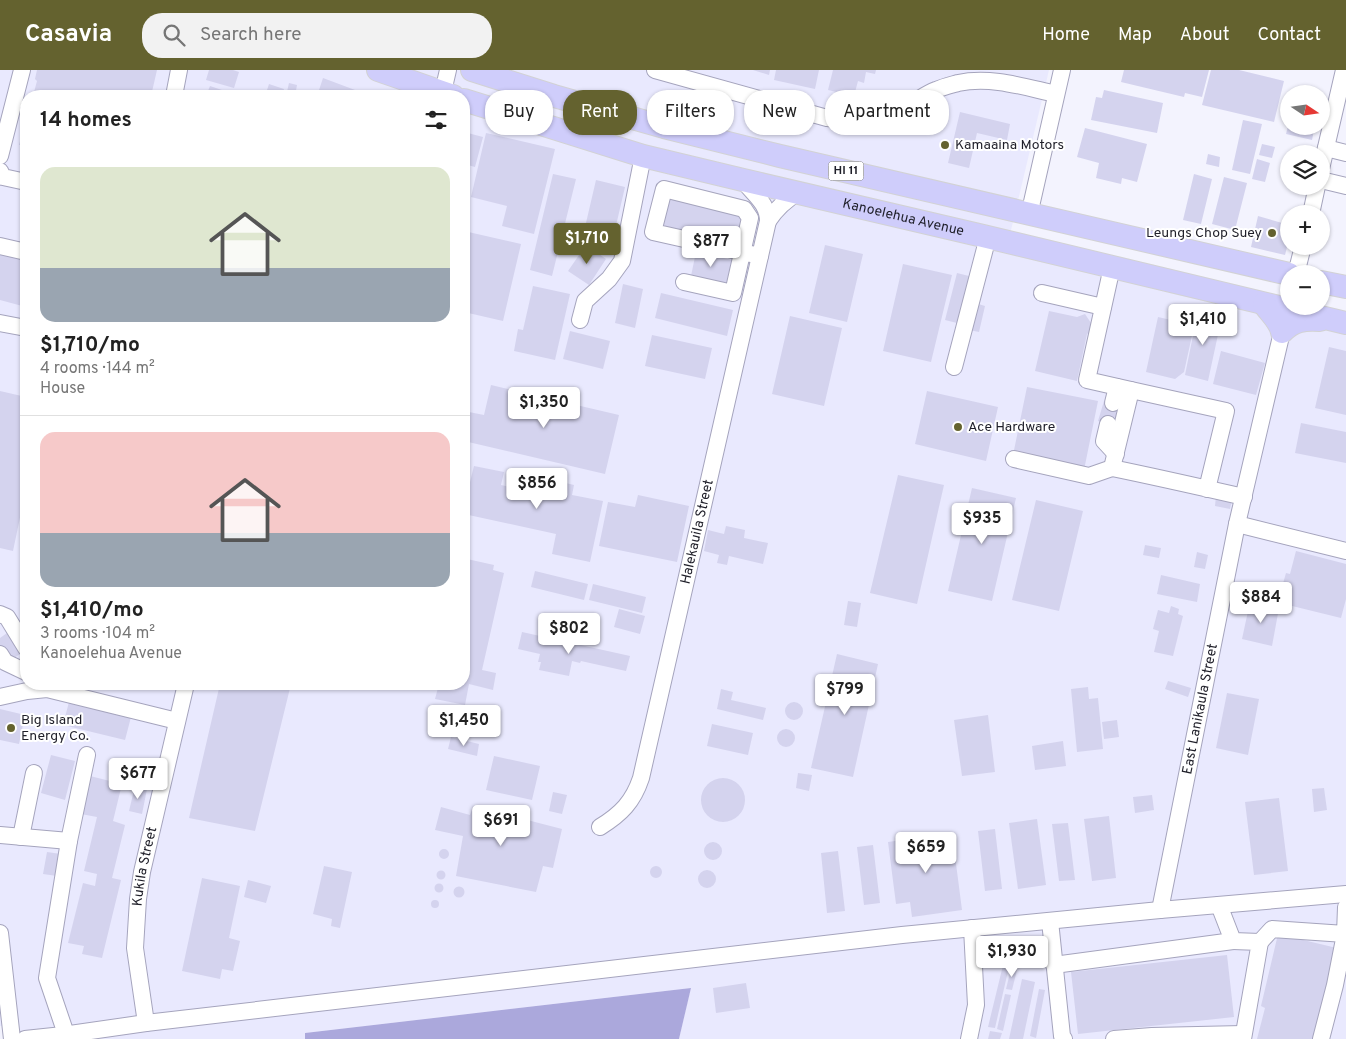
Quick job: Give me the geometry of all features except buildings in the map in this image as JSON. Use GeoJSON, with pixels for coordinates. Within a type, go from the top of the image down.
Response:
{"type":"FeatureCollection","features":[{"type":"Feature","properties":{"kind":"highway","name":"Kanoelehua Avenue"},"geometry":{"type":"LineString","coordinates":[[378,70],[433,90]]}},
{"type":"Feature","properties":{"kind":"highway","name":"HI 11"},"geometry":{"type":"LineString","coordinates":[[472,70],[554,96],[780,156],[1280,272]]}},
{"type":"Feature","properties":{"kind":"highway","name":"Kanoelehua Avenue"},"geometry":{"type":"LineString","coordinates":[[470,102],[643,156],[1338,321]]}},
{"type":"Feature","properties":{"kind":"highway"},"geometry":{"type":"LineString","coordinates":[[986,236],[1000,235],[1018,228],[1024,224],[1029,214]]}},
{"type":"Feature","properties":{"kind":"highway"},"geometry":{"type":"LineString","coordinates":[[1029,214],[1032,226],[1040,242],[1055,253]]}},
{"type":"Feature","properties":{"kind":"highway"},"geometry":{"type":"LineString","coordinates":[[1330,284],[1346,287]]}},
{"type":"Feature","properties":{"kind":"highway"},"geometry":{"type":"LineString","coordinates":[[1264,304],[1282,328],[1282,332],[1295,322],[1306,319],[1338,321]]}},
{"type":"Feature","properties":{"kind":"street"},"geometry":{"type":"LineString","coordinates":[[0,156],[22,70]]}},
{"type":"Feature","properties":{"kind":"street"},"geometry":{"type":"LineString","coordinates":[[175,90],[180,70]]}},
{"type":"Feature","properties":{"kind":"street"},"geometry":{"type":"LineString","coordinates":[[448,70],[450,90]]}},
{"type":"Feature","properties":{"kind":"street"},"geometry":{"type":"LineString","coordinates":[[655,70],[827,118],[845,120],[862,120],[886,115],[935,90],[958,83],[979,80],[1001,82],[1056,94]]}},
{"type":"Feature","properties":{"kind":"street"},"geometry":{"type":"LineString","coordinates":[[1029,214],[1062,70]]}},
{"type":"Feature","properties":{"kind":"street"},"geometry":{"type":"LineString","coordinates":[[1327,145],[1344,70]]}},
{"type":"Feature","properties":{"kind":"street"},"geometry":{"type":"LineString","coordinates":[[1330,149],[1346,152]]}},
{"type":"Feature","properties":{"kind":"street"},"geometry":{"type":"LineString","coordinates":[[580,320],[585,302],[610,279],[622,261],[643,156]]}},
{"type":"Feature","properties":{"kind":"street"},"geometry":{"type":"LineString","coordinates":[[0,171],[3,177],[20,181]]}},
{"type":"Feature","properties":{"kind":"street"},"geometry":{"type":"LineString","coordinates":[[743,180],[766,208],[768,221]]}},
{"type":"Feature","properties":{"kind":"street"},"geometry":{"type":"LineString","coordinates":[[1330,182],[1346,186]]}},
{"type":"Feature","properties":{"kind":"street"},"geometry":{"type":"LineString","coordinates":[[684,282],[733,293],[742,252],[750,218],[744,209],[664,189],[653,232],[742,252],[760,256]]}},
{"type":"Feature","properties":{"kind":"street","name":"Halekauila Street"},"geometry":{"type":"LineString","coordinates":[[600,826],[616,816],[632,799],[641,778],[768,221],[781,204],[798,192]]}},
{"type":"Feature","properties":{"kind":"street"},"geometry":{"type":"LineString","coordinates":[[954,368],[986,236]]}},
{"type":"Feature","properties":{"kind":"street"},"geometry":{"type":"LineString","coordinates":[[0,246],[20,251]]}},
{"type":"Feature","properties":{"kind":"street"},"geometry":{"type":"LineString","coordinates":[[1112,267],[1087,380],[1226,411],[1207,489]]}},
{"type":"Feature","properties":{"kind":"street"},"geometry":{"type":"LineString","coordinates":[[1042,293],[1103,307]]}},
{"type":"Feature","properties":{"kind":"street"},"geometry":{"type":"LineString","coordinates":[[0,323],[20,327]]}},
{"type":"Feature","properties":{"kind":"street","name":"East Lanikaula Street"},"geometry":{"type":"LineString","coordinates":[[1160,910],[1237,524],[1282,332]]}},
{"type":"Feature","properties":{"kind":"street"},"geometry":{"type":"LineString","coordinates":[[1113,403],[1124,389]]}},
{"type":"Feature","properties":{"kind":"street"},"geometry":{"type":"LineString","coordinates":[[1114,461],[1124,389]]}},
{"type":"Feature","properties":{"kind":"street"},"geometry":{"type":"LineString","coordinates":[[1108,424],[1104,441],[1114,461],[1207,489],[1244,497]]}},
{"type":"Feature","properties":{"kind":"street"},"geometry":{"type":"LineString","coordinates":[[1014,459],[1089,476],[1114,461]]}},
{"type":"Feature","properties":{"kind":"street"},"geometry":{"type":"LineString","coordinates":[[1237,524],[1346,551]]}},
{"type":"Feature","properties":{"kind":"street"},"geometry":{"type":"LineString","coordinates":[[0,614],[6,617],[20,639]]}},
{"type":"Feature","properties":{"kind":"street"},"geometry":{"type":"LineString","coordinates":[[0,654],[5,662],[20,669]]}},
{"type":"Feature","properties":{"kind":"street"},"geometry":{"type":"LineString","coordinates":[[0,696],[31,690]]}},
{"type":"Feature","properties":{"kind":"street"},"geometry":{"type":"LineString","coordinates":[[56,690],[177,721]]}},
{"type":"Feature","properties":{"kind":"street","name":"Kukila Street"},"geometry":{"type":"LineString","coordinates":[[146,1023],[135,948],[138,900],[142,872],[185,690]]}},
{"type":"Feature","properties":{"kind":"street"},"geometry":{"type":"LineString","coordinates":[[66,1034],[47,978],[69,841],[88,755]]}},
{"type":"Feature","properties":{"kind":"street"},"geometry":{"type":"LineString","coordinates":[[21,837],[34,773]]}},
{"type":"Feature","properties":{"kind":"street"},"geometry":{"type":"LineString","coordinates":[[0,835],[69,841]]}},
{"type":"Feature","properties":{"kind":"street"},"geometry":{"type":"LineString","coordinates":[[26,1039],[146,1023],[902,935],[1346,894]]}},
{"type":"Feature","properties":{"kind":"street"},"geometry":{"type":"LineString","coordinates":[[1219,905],[1233,941]]}},
{"type":"Feature","properties":{"kind":"street"},"geometry":{"type":"LineString","coordinates":[[1321,1039],[1335,985],[1345,934],[1346,907]]}},
{"type":"Feature","properties":{"kind":"street"},"geometry":{"type":"LineString","coordinates":[[1050,921],[1062,1036],[1064,1039]]}},
{"type":"Feature","properties":{"kind":"street"},"geometry":{"type":"LineString","coordinates":[[969,1039],[976,1005],[972,928]]}},
{"type":"Feature","properties":{"kind":"street"},"geometry":{"type":"LineString","coordinates":[[1114,1039],[1152,1036],[1243,1036],[1260,942],[1272,929],[1345,934]]}},
{"type":"Feature","properties":{"kind":"street"},"geometry":{"type":"LineString","coordinates":[[0,933],[12,1039]]}},
{"type":"Feature","properties":{"kind":"street"},"geometry":{"type":"LineString","coordinates":[[1054,965],[1233,941],[1260,942]]}},
{"type":"Feature","properties":{"kind":"shaded area"},"geometry":{"type":"Polygon","coordinates":[[[0,70],[1049,70],[1007,247],[1280,312],[1280,315],[1292,315],[1346,328],[1346,1039],[679,1039],[691,988],[305,1033],[305,1039],[18,1039],[17,1025],[0,1026],[0,70]]]}},
{"type":"Feature","properties":{"kind":"shaded area"},"geometry":{"type":"Polygon","coordinates":[[[691,988],[679,1039],[305,1039],[305,1033],[691,988]]]}},
{"type":"Feature","properties":{"kind":"place","name":"Kamaaina Motors"},"geometry":{"type":"Point","coordinates":[945,145]}},
{"type":"Feature","properties":{"kind":"place","name":"Leungs Chop Suey"},"geometry":{"type":"Point","coordinates":[1272,233]}},
{"type":"Feature","properties":{"kind":"place","name":"Ace Hardware"},"geometry":{"type":"Point","coordinates":[958,427]}},
{"type":"Feature","properties":{"kind":"place","name":"Big Island Energy Co."},"geometry":{"type":"Point","coordinates":[11,728]}}]}
